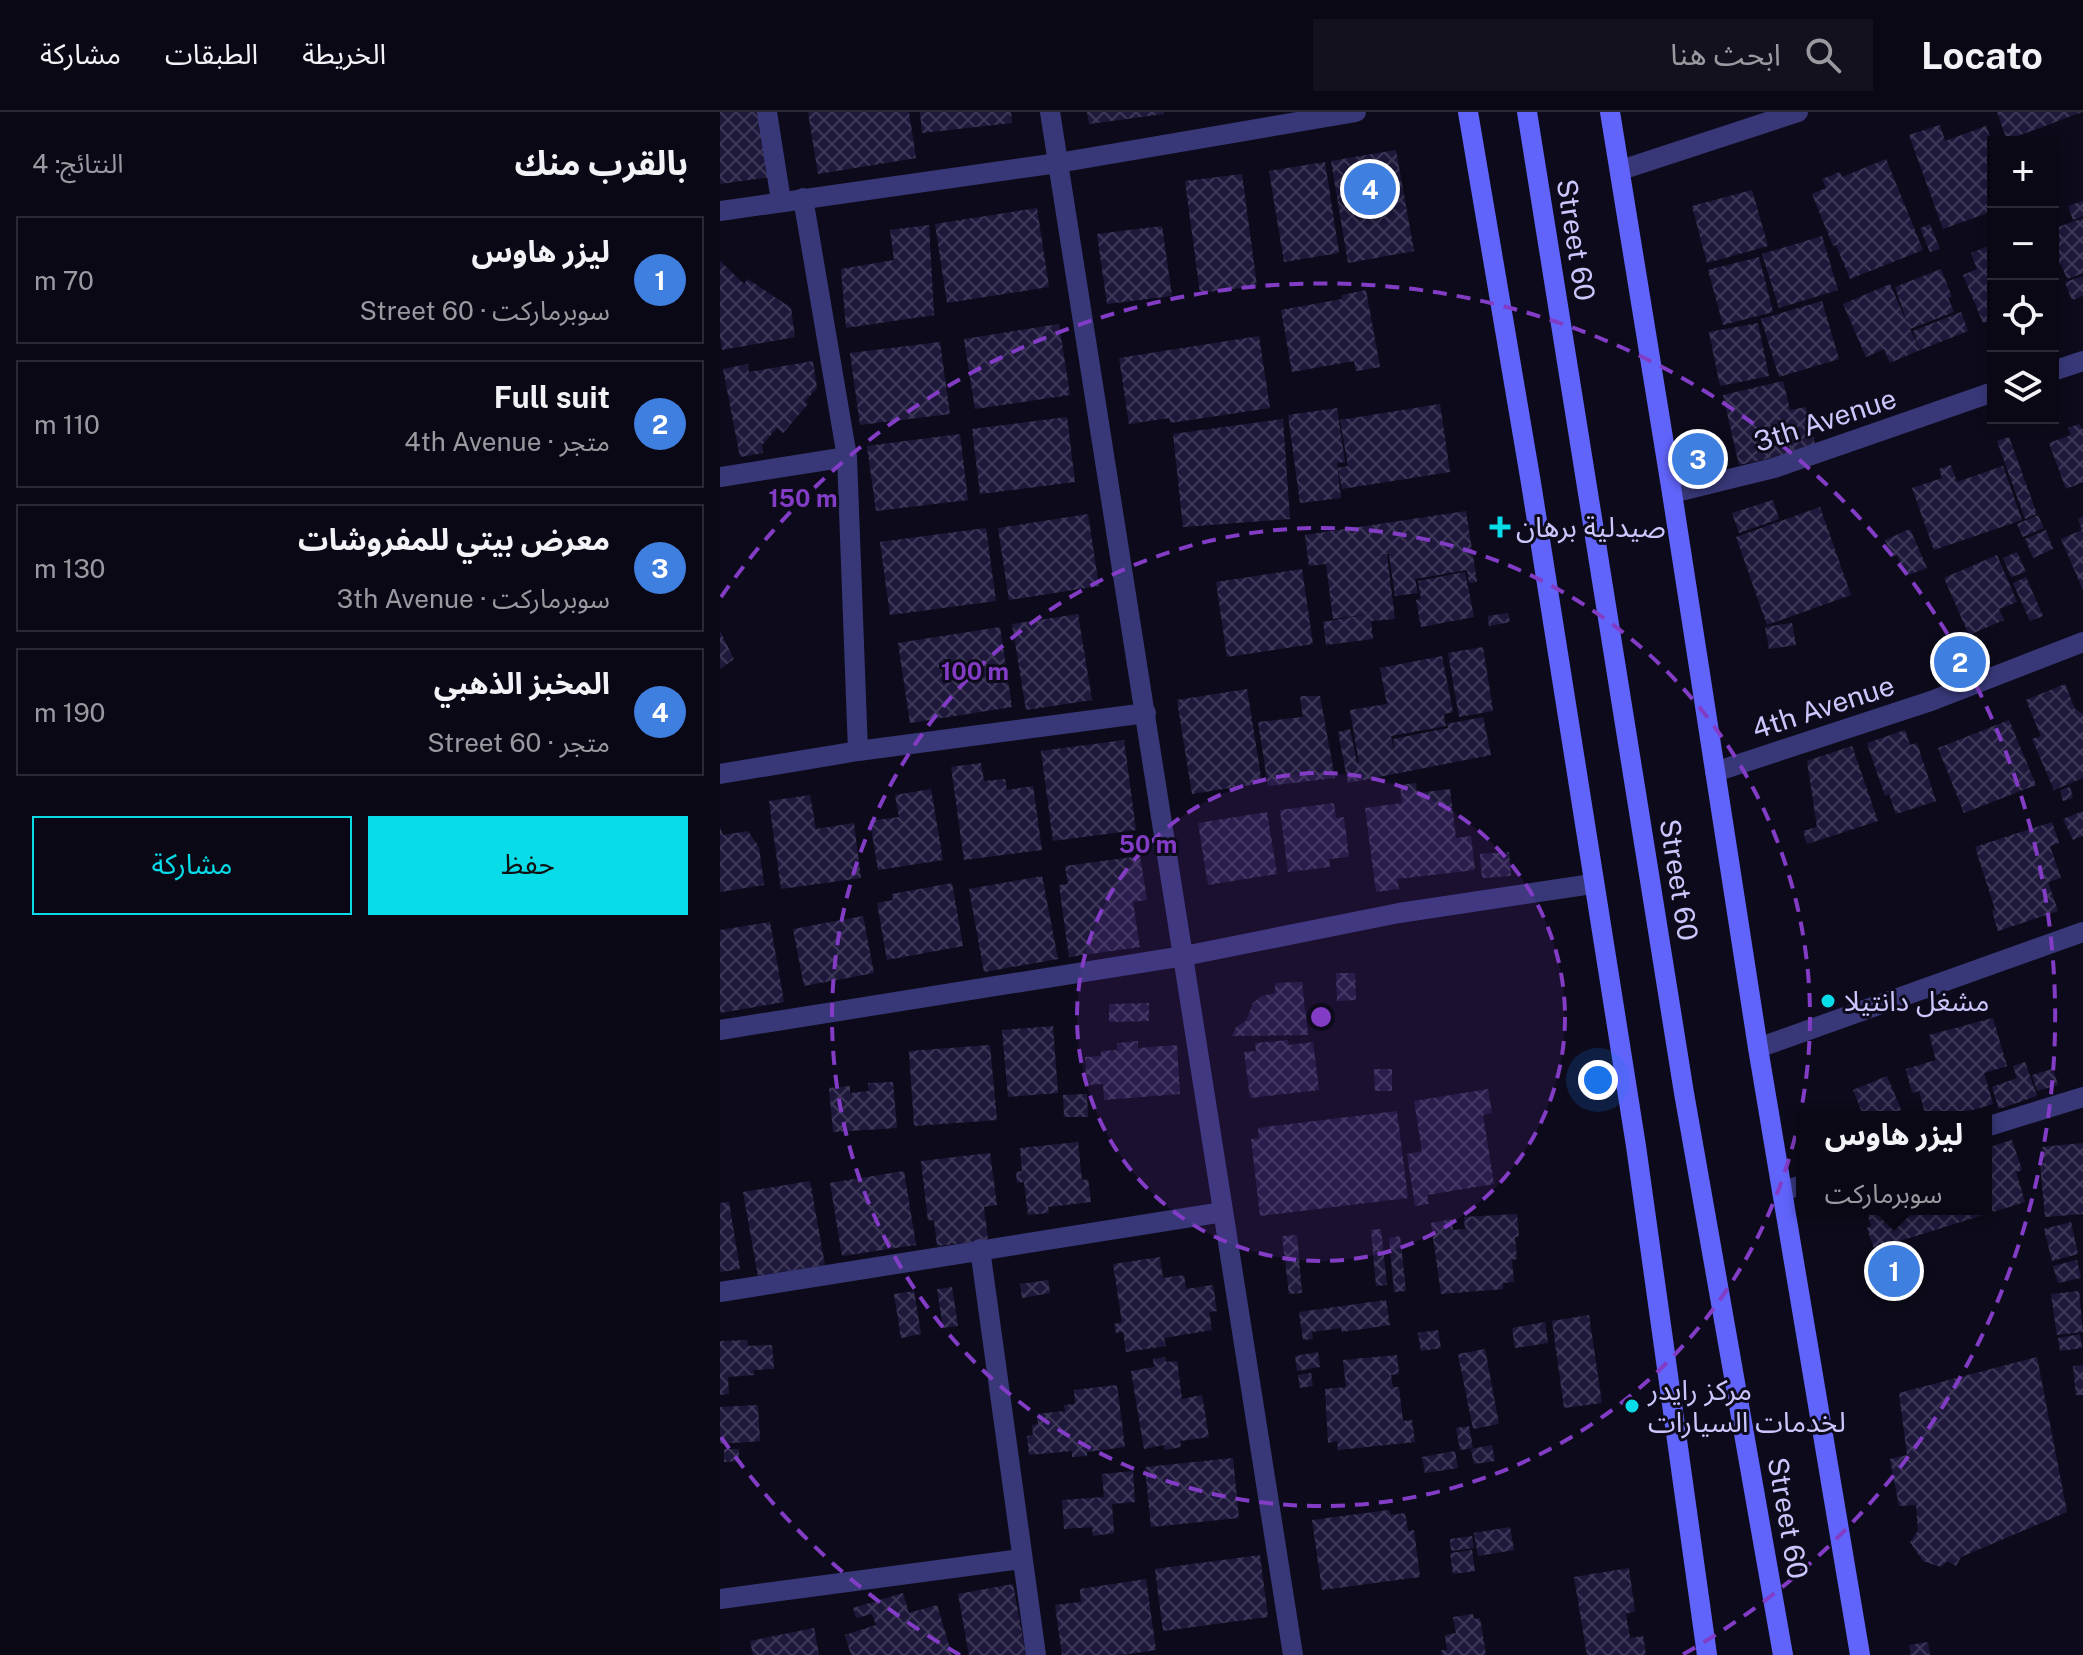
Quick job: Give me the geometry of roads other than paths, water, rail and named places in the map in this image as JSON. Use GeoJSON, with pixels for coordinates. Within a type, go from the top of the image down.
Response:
{"type":"FeatureCollection","features":[{"type":"Feature","properties":{"kind":"main road"},"geometry":{"type":"LineString","coordinates":[[1468,112],[1531,483],[1592,884],[1636,1146],[1707,1655]]}},
{"type":"Feature","properties":{"kind":"main road","name":"Street 60"},"geometry":{"type":"LineString","coordinates":[[1527,112],[1684,1093],[1783,1655]]}},
{"type":"Feature","properties":{"kind":"main road","name":"Street 60"},"geometry":{"type":"LineString","coordinates":[[1610,112],[1758,1048],[1860,1655]]}},
{"type":"Feature","properties":{"kind":"street"},"geometry":{"type":"LineString","coordinates":[[767,112],[781,201]]}},
{"type":"Feature","properties":{"kind":"street"},"geometry":{"type":"LineString","coordinates":[[1050,112],[1293,1655]]}},
{"type":"Feature","properties":{"kind":"street"},"geometry":{"type":"LineString","coordinates":[[720,211],[1058,163],[1356,112]]}},
{"type":"Feature","properties":{"kind":"street"},"geometry":{"type":"LineString","coordinates":[[1621,170],[1798,112]]}},
{"type":"Feature","properties":{"kind":"street"},"geometry":{"type":"LineString","coordinates":[[803,198],[847,457],[858,751]]}},
{"type":"Feature","properties":{"kind":"street"},"geometry":{"type":"LineString","coordinates":[[2059,369],[2083,361]]}},
{"type":"Feature","properties":{"kind":"street","name":"3th Avenue"},"geometry":{"type":"LineString","coordinates":[[1672,493],[1774,468],[1987,394]]}},
{"type":"Feature","properties":{"kind":"street"},"geometry":{"type":"LineString","coordinates":[[720,477],[847,457]]}},
{"type":"Feature","properties":{"kind":"street","name":"4th Avenue"},"geometry":{"type":"LineString","coordinates":[[1715,772],[1931,701],[2083,642]]}},
{"type":"Feature","properties":{"kind":"street"},"geometry":{"type":"LineString","coordinates":[[720,774],[858,751],[1146,713]]}},
{"type":"Feature","properties":{"kind":"street"},"geometry":{"type":"LineString","coordinates":[[720,1030],[1184,956],[1399,913],[1592,884]]}},
{"type":"Feature","properties":{"kind":"street"},"geometry":{"type":"LineString","coordinates":[[1758,1048],[2083,932]]}},
{"type":"Feature","properties":{"kind":"street"},"geometry":{"type":"LineString","coordinates":[[1992,1125],[2083,1097]]}},
{"type":"Feature","properties":{"kind":"street"},"geometry":{"type":"LineString","coordinates":[[1782,1191],[1796,1187]]}},
{"type":"Feature","properties":{"kind":"street"},"geometry":{"type":"LineString","coordinates":[[720,1292],[1223,1212]]}},
{"type":"Feature","properties":{"kind":"street"},"geometry":{"type":"LineString","coordinates":[[980,1249],[1036,1655]]}},
{"type":"Feature","properties":{"kind":"street"},"geometry":{"type":"LineString","coordinates":[[720,1599],[1021,1559]]}},
{"type":"Feature","properties":{"kind":"place","name":"المخبز الذهبي"},"geometry":{"type":"Point","coordinates":[1370,189]}},
{"type":"Feature","properties":{"kind":"place","name":"معرض بيتي للمفروشات"},"geometry":{"type":"Point","coordinates":[1698,459]}},
{"type":"Feature","properties":{"kind":"place","name":"صيدلية برهان"},"geometry":{"type":"Point","coordinates":[1500,527]}},
{"type":"Feature","properties":{"kind":"place","name":"Full suit"},"geometry":{"type":"Point","coordinates":[1960,662]}},
{"type":"Feature","properties":{"kind":"place","name":"مشغل دانتيلا"},"geometry":{"type":"Point","coordinates":[1828,1001]}},
{"type":"Feature","properties":{"kind":"place","name":"ليزر هاوس"},"geometry":{"type":"Point","coordinates":[1894,1271]}},
{"type":"Feature","properties":{"kind":"place","name":"مركز رايدر لخدمات السيارات"},"geometry":{"type":"Point","coordinates":[1632,1406]}}]}
